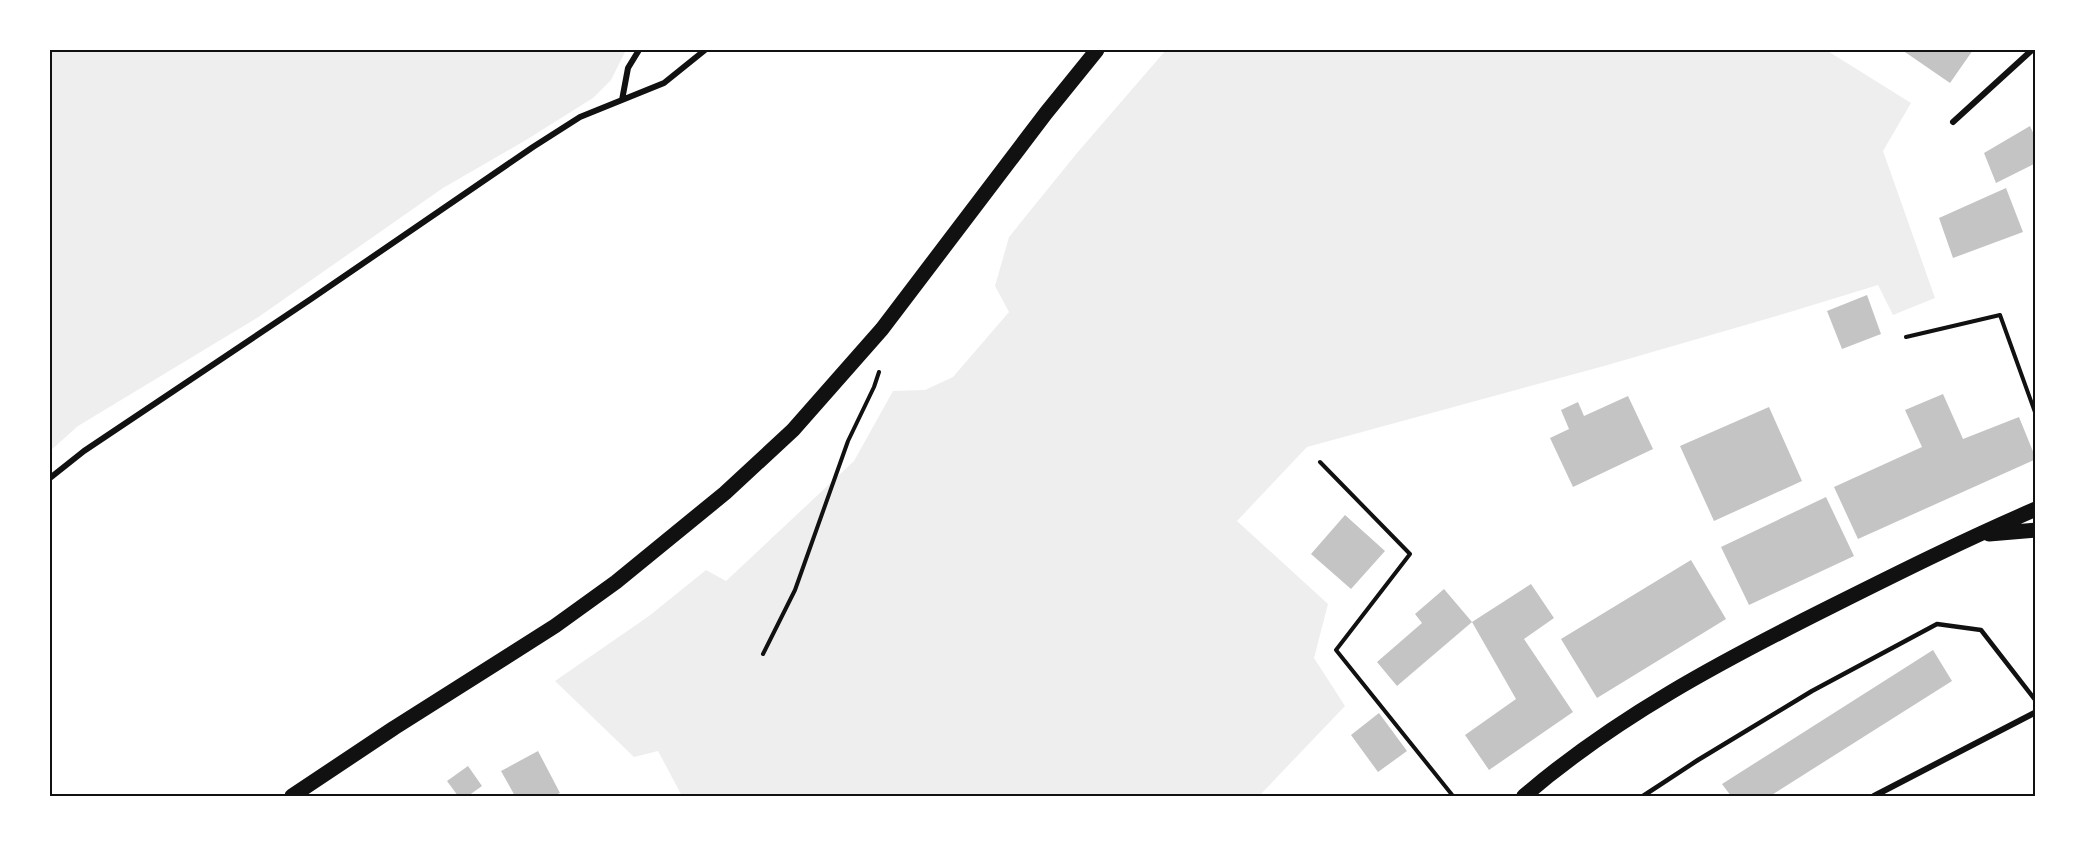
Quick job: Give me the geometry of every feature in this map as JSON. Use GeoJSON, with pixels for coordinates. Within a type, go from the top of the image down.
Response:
{"type":"FeatureCollection","features":[{"type":"Feature","properties":{"kind":"main road"},"geometry":{"type":"LineString","coordinates":[[292,796],[555,626],[616,582],[725,493],[793,430],[874,337],[1097,50]]}},
{"type":"Feature","properties":{"kind":"main road"},"geometry":{"type":"LineString","coordinates":[[1524,796],[1623,722],[1680,685],[1971,537],[2036,508]]}},
{"type":"Feature","properties":{"kind":"main road"},"geometry":{"type":"LineString","coordinates":[[1971,537],[2036,530]]}},
{"type":"Feature","properties":{"kind":"street"},"geometry":{"type":"LineString","coordinates":[[622,100],[628,68],[639,50]]}},
{"type":"Feature","properties":{"kind":"street"},"geometry":{"type":"LineString","coordinates":[[50,477],[84,451],[533,147],[580,117],[664,83],[705,50]]}},
{"type":"Feature","properties":{"kind":"street"},"geometry":{"type":"LineString","coordinates":[[1953,122],[2032,50]]}},
{"type":"Feature","properties":{"kind":"street"},"geometry":{"type":"LineString","coordinates":[[1874,796],[2036,712]]}},
{"type":"Feature","properties":{"kind":"lane"},"geometry":{"type":"LineString","coordinates":[[1643,796],[1698,760],[1812,692],[1937,624],[1981,630],[2036,701]]}},
{"type":"Feature","properties":{"kind":"path"},"geometry":{"type":"LineString","coordinates":[[1906,337],[2000,315],[2036,415]]}},
{"type":"Feature","properties":{"kind":"path"},"geometry":{"type":"LineString","coordinates":[[763,654],[795,590],[848,441],[874,387],[880,369]]}},
{"type":"Feature","properties":{"kind":"path"},"geometry":{"type":"LineString","coordinates":[[1320,462],[1410,554],[1336,650],[1454,796]]}},
{"type":"Feature","properties":{"kind":"shaded area"},"geometry":{"type":"Polygon","coordinates":[[[50,50],[626,50],[611,80],[593,98],[443,188],[257,318],[78,426],[50,451],[50,50]]]}},
{"type":"Feature","properties":{"kind":"shaded area"},"geometry":{"type":"Polygon","coordinates":[[[1166,50],[1826,50],[1911,103],[1883,151],[1935,298],[1893,315],[1878,285],[1604,366],[1307,447],[1237,521],[1328,604],[1314,658],[1345,706],[1259,796],[682,796],[658,751],[634,757],[555,681],[649,616],[706,570],[726,581],[854,461],[893,391],[925,390],[953,377],[1009,312],[995,286],[1009,237],[1077,153],[1166,50]]]}},
{"type":"Feature","properties":{"kind":"building"},"geometry":{"type":"Polygon","coordinates":[[[1902,50],[1973,50],[1950,83],[1902,50]]]}},
{"type":"Feature","properties":{"kind":"building"},"geometry":{"type":"Polygon","coordinates":[[[2030,126],[2036,139],[2036,163],[1996,183],[1984,153],[2030,126]]]}},
{"type":"Feature","properties":{"kind":"building"},"geometry":{"type":"Polygon","coordinates":[[[2006,188],[2023,232],[1953,258],[1939,218],[2006,188]]]}},
{"type":"Feature","properties":{"kind":"building"},"geometry":{"type":"Polygon","coordinates":[[[1867,295],[1881,334],[1842,349],[1827,311],[1867,295]]]}},
{"type":"Feature","properties":{"kind":"building"},"geometry":{"type":"Polygon","coordinates":[[[1943,394],[1963,439],[2019,417],[2036,459],[1858,539],[1834,487],[1922,447],[1905,410],[1943,394]]]}},
{"type":"Feature","properties":{"kind":"building"},"geometry":{"type":"Polygon","coordinates":[[[1628,396],[1653,449],[1573,487],[1550,438],[1569,429],[1561,410],[1578,402],[1584,416],[1628,396]]]}},
{"type":"Feature","properties":{"kind":"building"},"geometry":{"type":"Polygon","coordinates":[[[1769,407],[1802,481],[1714,521],[1680,446],[1769,407]]]}},
{"type":"Feature","properties":{"kind":"building"},"geometry":{"type":"Polygon","coordinates":[[[1826,497],[1854,556],[1749,605],[1721,547],[1826,497]]]}},
{"type":"Feature","properties":{"kind":"building"},"geometry":{"type":"Polygon","coordinates":[[[1345,515],[1385,551],[1351,589],[1311,554],[1345,515]]]}},
{"type":"Feature","properties":{"kind":"building"},"geometry":{"type":"Polygon","coordinates":[[[1691,560],[1726,619],[1597,698],[1561,639],[1691,560]]]}},
{"type":"Feature","properties":{"kind":"building"},"geometry":{"type":"Polygon","coordinates":[[[1531,584],[1554,618],[1524,639],[1573,712],[1489,770],[1465,735],[1516,699],[1472,622],[1531,584]]]}},
{"type":"Feature","properties":{"kind":"building"},"geometry":{"type":"Polygon","coordinates":[[[1444,589],[1472,622],[1397,686],[1377,662],[1422,623],[1415,614],[1444,589]]]}},
{"type":"Feature","properties":{"kind":"building"},"geometry":{"type":"Polygon","coordinates":[[[1933,650],[1952,681],[1770,796],[1731,796],[1722,784],[1933,650]]]}},
{"type":"Feature","properties":{"kind":"building"},"geometry":{"type":"Polygon","coordinates":[[[1379,713],[1407,751],[1378,772],[1351,735],[1379,713]]]}},
{"type":"Feature","properties":{"kind":"building"},"geometry":{"type":"Polygon","coordinates":[[[538,751],[560,793],[553,796],[515,796],[501,771],[538,751]]]}},
{"type":"Feature","properties":{"kind":"building"},"geometry":{"type":"Polygon","coordinates":[[[468,766],[482,786],[468,796],[458,796],[447,781],[468,766]]]}}]}
